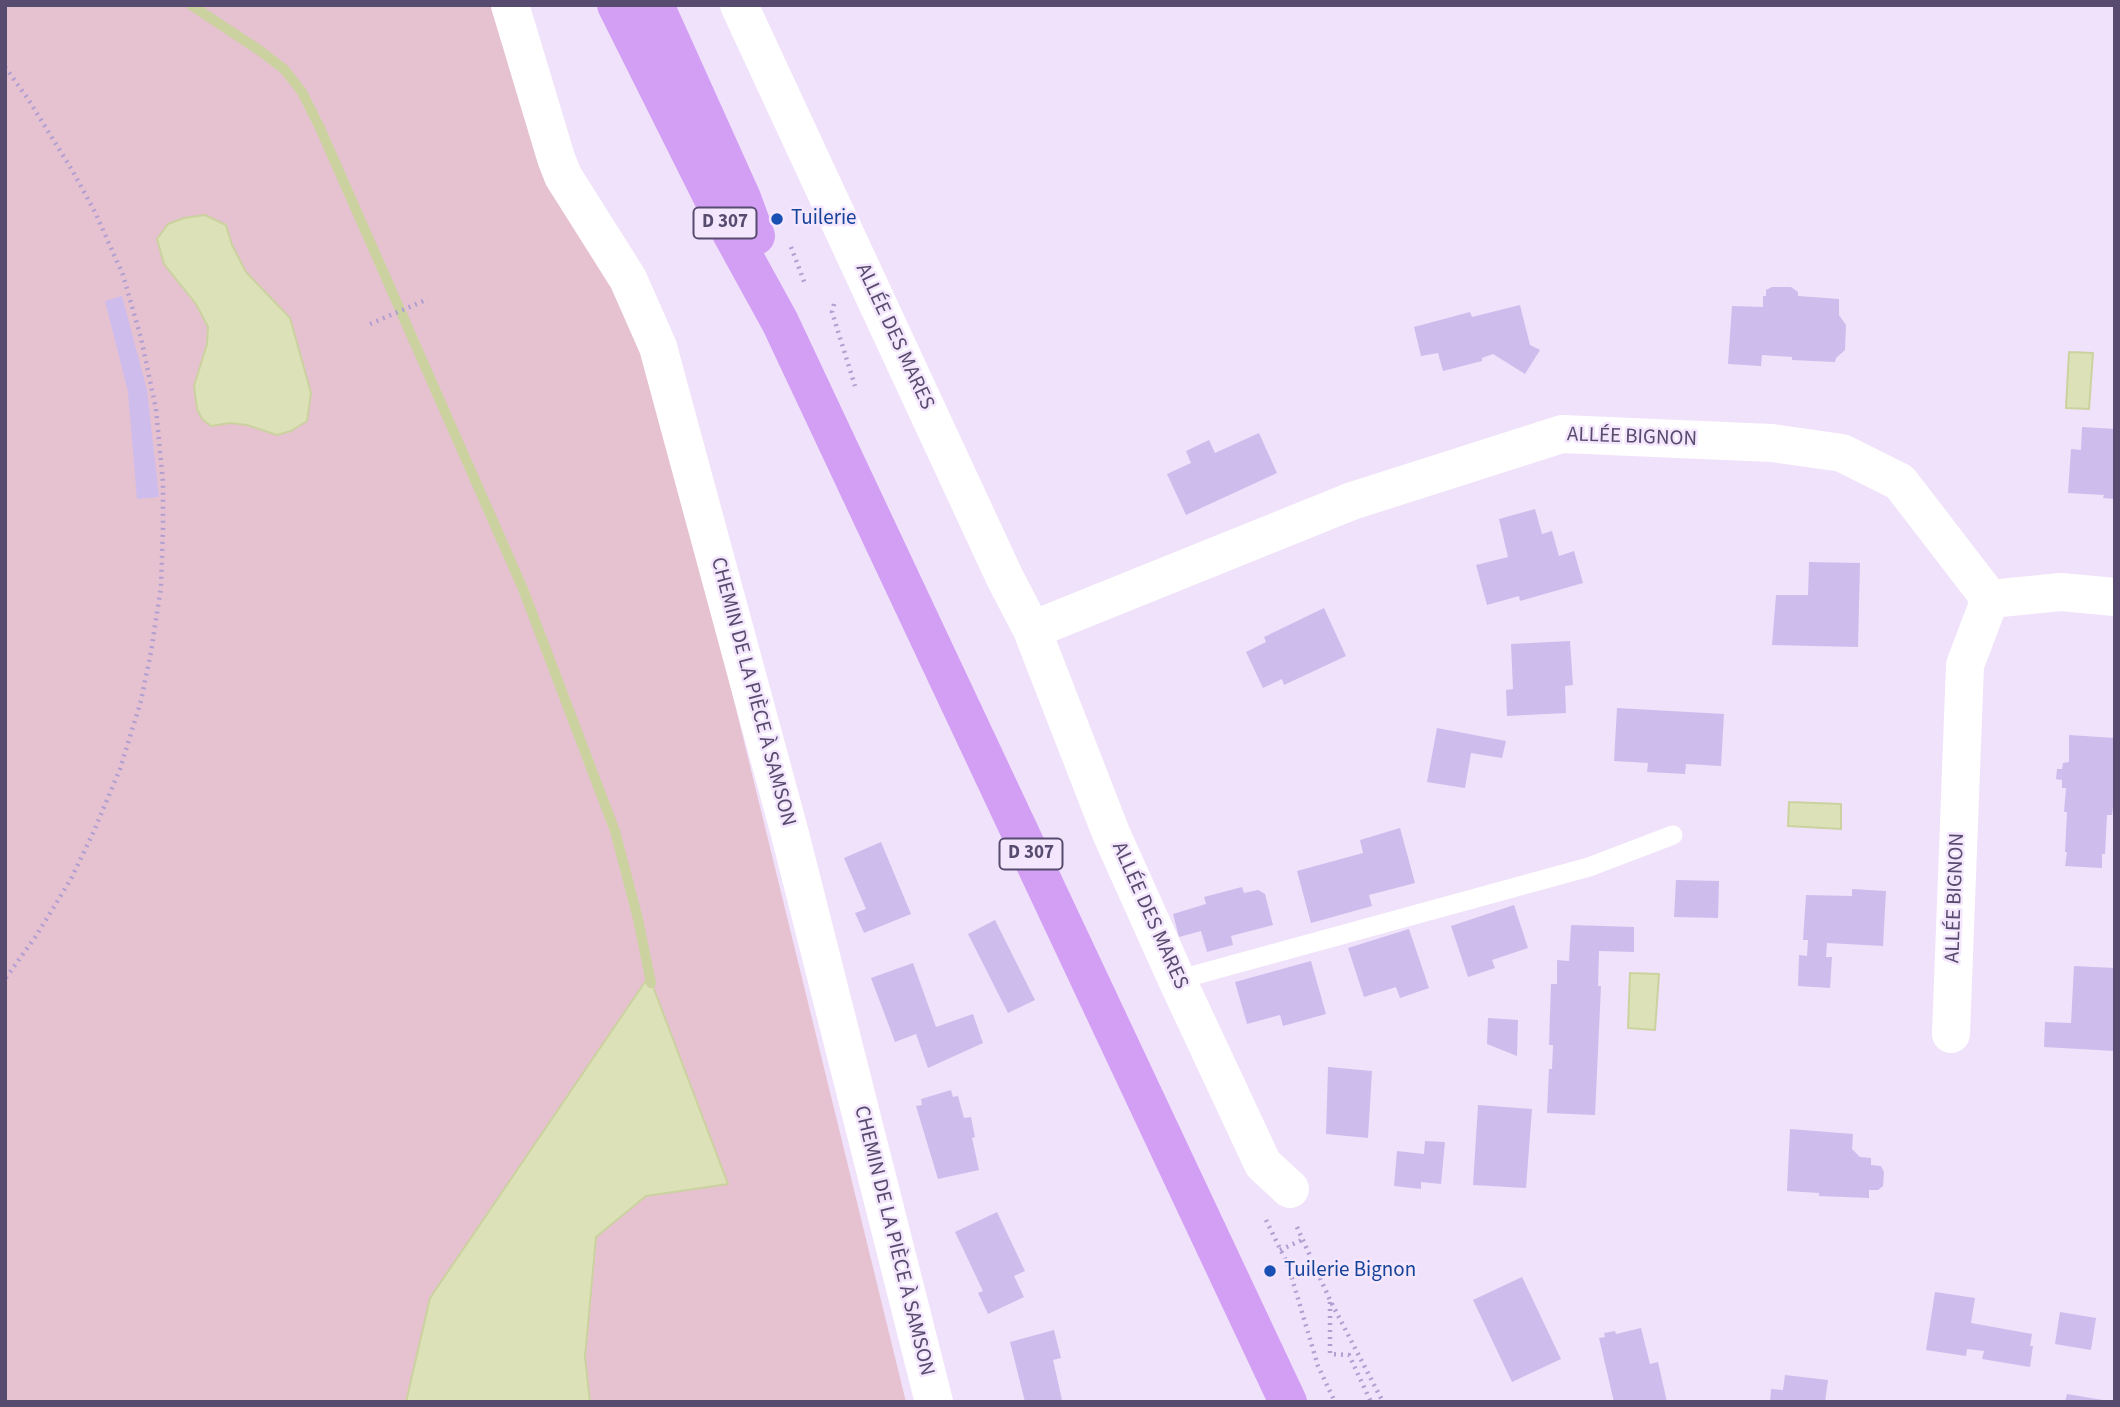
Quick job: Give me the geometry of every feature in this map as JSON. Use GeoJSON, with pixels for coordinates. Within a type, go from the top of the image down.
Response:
{"type":"FeatureCollection","features":[{"type":"Feature","properties":{"kind":"main road","name":"D 307"},"geometry":{"type":"LineString","coordinates":[[616,5],[719,211],[780,322],[1288,1402]]}},
{"type":"Feature","properties":{"kind":"main road","name":"D 307"},"geometry":{"type":"LineString","coordinates":[[656,5],[742,198],[836,440]]}},
{"type":"Feature","properties":{"kind":"street","name":"CHEMIN DE LA PIÈCE À SAMSON"},"geometry":{"type":"LineString","coordinates":[[510,5],[563,176],[628,279],[658,347],[790,834],[934,1402]]}},
{"type":"Feature","properties":{"kind":"street","name":"ALLÉE DES MARES"},"geometry":{"type":"LineString","coordinates":[[739,5],[999,566],[1032,630],[1111,833],[1177,980],[1263,1164],[1290,1189]]}},
{"type":"Feature","properties":{"kind":"street","name":"ALLÉE BIGNON"},"geometry":{"type":"LineString","coordinates":[[1032,630],[1352,501],[1562,434],[1772,443],[1842,453],[1900,482],[1990,599],[1965,665],[1951,1034]]}},
{"type":"Feature","properties":{"kind":"street"},"geometry":{"type":"LineString","coordinates":[[1990,599],[2061,592],[2115,597]]}},
{"type":"Feature","properties":{"kind":"lane"},"geometry":{"type":"LineString","coordinates":[[1177,980],[1590,867],[1673,835]]}},
{"type":"Feature","properties":{"kind":"path"},"geometry":{"type":"LineString","coordinates":[[5,68],[28,99],[72,170],[95,212],[123,275],[141,338],[156,409],[163,483],[161,587],[141,701],[120,769],[71,879],[36,936],[5,979]]}},
{"type":"Feature","properties":{"kind":"path"},"geometry":{"type":"LineString","coordinates":[[370,324],[428,299]]}},
{"type":"Feature","properties":{"kind":"path"},"geometry":{"type":"LineString","coordinates":[[1290,1189],[1290,1209],[1302,1240],[1383,1402]]}},
{"type":"Feature","properties":{"kind":"path"},"geometry":{"type":"LineString","coordinates":[[1280,1251],[1302,1240]]}},
{"type":"Feature","properties":{"kind":"path"},"geometry":{"type":"LineString","coordinates":[[1330,1300],[1330,1354],[1349,1355],[1371,1402]]}},
{"type":"Feature","properties":{"kind":"shaded area"},"geometry":{"type":"Polygon","coordinates":[[[5,5],[496,5],[615,281],[648,350],[906,1402],[5,1402],[5,5]]]}},
{"type":"Feature","properties":{"kind":"shaded area"},"geometry":{"type":"Polygon","coordinates":[[[205,215],[226,225],[232,245],[246,272],[290,318],[311,393],[307,421],[291,431],[277,435],[247,425],[230,423],[211,426],[202,419],[197,409],[194,386],[207,344],[208,327],[196,304],[164,264],[157,239],[168,224],[205,215]]]}},
{"type":"Feature","properties":{"kind":"shaded area"},"geometry":{"type":"Polygon","coordinates":[[[2069,352],[2093,353],[2089,409],[2066,408],[2069,352]]]}},
{"type":"Feature","properties":{"kind":"shaded area"},"geometry":{"type":"Polygon","coordinates":[[[1789,802],[1841,804],[1841,829],[1788,826],[1789,802]]]}},
{"type":"Feature","properties":{"kind":"shaded area"},"geometry":{"type":"Polygon","coordinates":[[[1630,973],[1659,974],[1655,1030],[1628,1028],[1630,973]]]}},
{"type":"Feature","properties":{"kind":"shaded area"},"geometry":{"type":"Polygon","coordinates":[[[649,976],[728,1184],[646,1196],[596,1237],[585,1357],[590,1402],[406,1402],[430,1298],[649,976]]]}},
{"type":"Feature","properties":{"kind":"building"},"geometry":{"type":"Polygon","coordinates":[[[1772,287],[1791,287],[1798,292],[1798,296],[1839,299],[1839,315],[1846,325],[1845,350],[1835,362],[1792,360],[1792,357],[1762,355],[1761,366],[1728,364],[1732,306],[1763,307],[1763,296],[1766,296],[1766,290],[1772,287]]]}},
{"type":"Feature","properties":{"kind":"building"},"geometry":{"type":"Polygon","coordinates":[[[122,296],[147,390],[159,497],[137,499],[128,392],[105,301],[122,296]]]}},
{"type":"Feature","properties":{"kind":"building"},"geometry":{"type":"Polygon","coordinates":[[[1520,305],[1530,345],[1540,350],[1525,374],[1493,354],[1482,358],[1482,361],[1443,371],[1438,353],[1421,356],[1414,327],[1470,312],[1472,317],[1520,305]]]}},
{"type":"Feature","properties":{"kind":"building"},"geometry":{"type":"Polygon","coordinates":[[[2082,427],[2115,429],[2115,499],[2103,498],[2104,495],[2068,493],[2071,449],[2081,450],[2082,427]]]}},
{"type":"Feature","properties":{"kind":"building"},"geometry":{"type":"Polygon","coordinates":[[[1259,433],[1277,473],[1186,515],[1167,474],[1191,463],[1186,451],[1209,440],[1215,453],[1259,433]]]}},
{"type":"Feature","properties":{"kind":"building"},"geometry":{"type":"Polygon","coordinates":[[[1535,509],[1542,534],[1552,531],[1559,556],[1574,551],[1583,583],[1520,601],[1519,596],[1487,605],[1476,565],[1508,557],[1499,519],[1535,509]]]}},
{"type":"Feature","properties":{"kind":"building"},"geometry":{"type":"Polygon","coordinates":[[[1809,562],[1860,563],[1858,647],[1772,645],[1776,595],[1808,595],[1809,562]]]}},
{"type":"Feature","properties":{"kind":"building"},"geometry":{"type":"Polygon","coordinates":[[[1324,608],[1346,656],[1284,685],[1282,679],[1263,688],[1246,652],[1266,642],[1264,637],[1324,608]]]}},
{"type":"Feature","properties":{"kind":"building"},"geometry":{"type":"Polygon","coordinates":[[[1570,641],[1573,685],[1565,686],[1566,713],[1507,716],[1506,690],[1513,689],[1511,644],[1570,641]]]}},
{"type":"Feature","properties":{"kind":"building"},"geometry":{"type":"Polygon","coordinates":[[[1617,708],[1724,714],[1721,766],[1686,764],[1685,774],[1647,772],[1648,763],[1614,761],[1617,708]]]}},
{"type":"Feature","properties":{"kind":"building"},"geometry":{"type":"Polygon","coordinates":[[[1437,728],[1506,741],[1502,758],[1471,753],[1465,788],[1427,782],[1437,728]]]}},
{"type":"Feature","properties":{"kind":"building"},"geometry":{"type":"Polygon","coordinates":[[[2069,735],[2115,738],[2115,789],[2112,815],[2107,815],[2102,868],[2065,866],[2066,788],[2062,788],[2062,780],[2056,779],[2057,769],[2062,769],[2063,763],[2069,762],[2069,735]]]}},
{"type":"Feature","properties":{"kind":"building"},"geometry":{"type":"Polygon","coordinates":[[[1400,828],[1415,883],[1369,895],[1372,906],[1311,923],[1297,871],[1363,853],[1360,840],[1400,828]]]}},
{"type":"Feature","properties":{"kind":"building"},"geometry":{"type":"Polygon","coordinates":[[[881,842],[911,914],[864,933],[855,913],[866,909],[844,858],[881,842]]]}},
{"type":"Feature","properties":{"kind":"building"},"geometry":{"type":"Polygon","coordinates":[[[1676,880],[1719,881],[1718,918],[1674,917],[1676,880]]]}},
{"type":"Feature","properties":{"kind":"building"},"geometry":{"type":"Polygon","coordinates":[[[1242,887],[1244,893],[1258,890],[1265,894],[1273,925],[1231,936],[1233,945],[1207,952],[1201,931],[1179,937],[1173,914],[1206,904],[1204,897],[1242,887]]]}},
{"type":"Feature","properties":{"kind":"building"},"geometry":{"type":"Polygon","coordinates":[[[1852,889],[1886,891],[1883,946],[1827,943],[1826,957],[1832,957],[1830,988],[1798,986],[1799,955],[1807,956],[1808,940],[1803,940],[1806,895],[1852,896],[1852,889]]]}},
{"type":"Feature","properties":{"kind":"building"},"geometry":{"type":"Polygon","coordinates":[[[1514,905],[1528,948],[1492,960],[1495,968],[1468,977],[1451,926],[1514,905]]]}},
{"type":"Feature","properties":{"kind":"building"},"geometry":{"type":"Polygon","coordinates":[[[995,920],[1035,1000],[1008,1013],[968,934],[995,920]]]}},
{"type":"Feature","properties":{"kind":"building"},"geometry":{"type":"Polygon","coordinates":[[[1571,925],[1634,927],[1634,952],[1599,951],[1598,986],[1601,986],[1595,1115],[1547,1113],[1553,1045],[1549,1045],[1551,984],[1557,984],[1557,960],[1569,961],[1571,925]]]}},
{"type":"Feature","properties":{"kind":"building"},"geometry":{"type":"Polygon","coordinates":[[[1409,929],[1429,988],[1400,998],[1396,987],[1364,997],[1348,948],[1409,929]]]}},
{"type":"Feature","properties":{"kind":"building"},"geometry":{"type":"Polygon","coordinates":[[[1311,961],[1326,1014],[1283,1026],[1280,1015],[1247,1024],[1235,982],[1311,961]]]}},
{"type":"Feature","properties":{"kind":"building"},"geometry":{"type":"Polygon","coordinates":[[[913,963],[936,1027],[973,1014],[983,1043],[928,1068],[916,1034],[895,1042],[871,978],[913,963]]]}},
{"type":"Feature","properties":{"kind":"building"},"geometry":{"type":"Polygon","coordinates":[[[2074,966],[2115,968],[2115,1051],[2044,1047],[2045,1022],[2071,1023],[2074,966]]]}},
{"type":"Feature","properties":{"kind":"building"},"geometry":{"type":"Polygon","coordinates":[[[1488,1018],[1518,1020],[1517,1056],[1487,1044],[1488,1018]]]}},
{"type":"Feature","properties":{"kind":"building"},"geometry":{"type":"Polygon","coordinates":[[[1328,1067],[1372,1071],[1368,1138],[1326,1134],[1328,1067]]]}},
{"type":"Feature","properties":{"kind":"building"},"geometry":{"type":"Polygon","coordinates":[[[951,1090],[953,1097],[958,1096],[964,1118],[971,1117],[975,1137],[972,1138],[979,1170],[938,1179],[916,1106],[922,1105],[921,1099],[951,1090]]]}},
{"type":"Feature","properties":{"kind":"building"},"geometry":{"type":"Polygon","coordinates":[[[1478,1105],[1532,1109],[1526,1188],[1473,1185],[1478,1105]]]}},
{"type":"Feature","properties":{"kind":"building"},"geometry":{"type":"Polygon","coordinates":[[[1790,1129],[1853,1134],[1852,1149],[1860,1157],[1871,1158],[1871,1165],[1881,1166],[1884,1172],[1883,1186],[1878,1190],[1869,1190],[1869,1198],[1819,1196],[1819,1193],[1787,1191],[1790,1129]]]}},
{"type":"Feature","properties":{"kind":"building"},"geometry":{"type":"Polygon","coordinates":[[[1425,1141],[1445,1142],[1441,1184],[1421,1182],[1421,1189],[1394,1186],[1397,1151],[1424,1154],[1425,1141]]]}},
{"type":"Feature","properties":{"kind":"building"},"geometry":{"type":"Polygon","coordinates":[[[997,1212],[1025,1271],[1014,1276],[1024,1297],[988,1314],[978,1293],[983,1291],[955,1232],[997,1212]]]}},
{"type":"Feature","properties":{"kind":"building"},"geometry":{"type":"Polygon","coordinates":[[[1522,1277],[1561,1359],[1512,1382],[1473,1300],[1522,1277]]]}},
{"type":"Feature","properties":{"kind":"building"},"geometry":{"type":"Polygon","coordinates":[[[1935,1292],[1975,1298],[1971,1323],[2032,1334],[2030,1367],[1982,1359],[1984,1351],[1967,1349],[1966,1356],[1926,1350],[1935,1292]]]}},
{"type":"Feature","properties":{"kind":"building"},"geometry":{"type":"Polygon","coordinates":[[[2060,1312],[2096,1318],[2091,1350],[2055,1344],[2060,1312]]]}},
{"type":"Feature","properties":{"kind":"building"},"geometry":{"type":"Polygon","coordinates":[[[1641,1328],[1650,1364],[1658,1362],[1667,1402],[1614,1402],[1599,1338],[1605,1337],[1604,1333],[1615,1331],[1616,1334],[1641,1328]]]}},
{"type":"Feature","properties":{"kind":"building"},"geometry":{"type":"Polygon","coordinates":[[[1054,1330],[1061,1358],[1053,1360],[1062,1400],[1025,1402],[1010,1342],[1054,1330]]]}},
{"type":"Feature","properties":{"kind":"building"},"geometry":{"type":"Polygon","coordinates":[[[1785,1375],[1828,1380],[1825,1402],[1770,1402],[1771,1389],[1783,1390],[1785,1375]]]}},
{"type":"Feature","properties":{"kind":"building"},"geometry":{"type":"Polygon","coordinates":[[[2067,1394],[2103,1400],[2103,1402],[2065,1402],[2067,1394]]]}},
{"type":"Feature","properties":{"kind":"waterway"},"geometry":{"type":"LineString","coordinates":[[191,5],[284,69],[302,92],[320,128],[523,589],[615,831],[651,983]]}},
{"type":"Feature","properties":{"kind":"place","name":"Tuilerie"},"geometry":{"type":"Point","coordinates":[777,219]}},
{"type":"Feature","properties":{"kind":"place","name":"Tuilerie Bignon"},"geometry":{"type":"Point","coordinates":[1270,1271]}}]}
